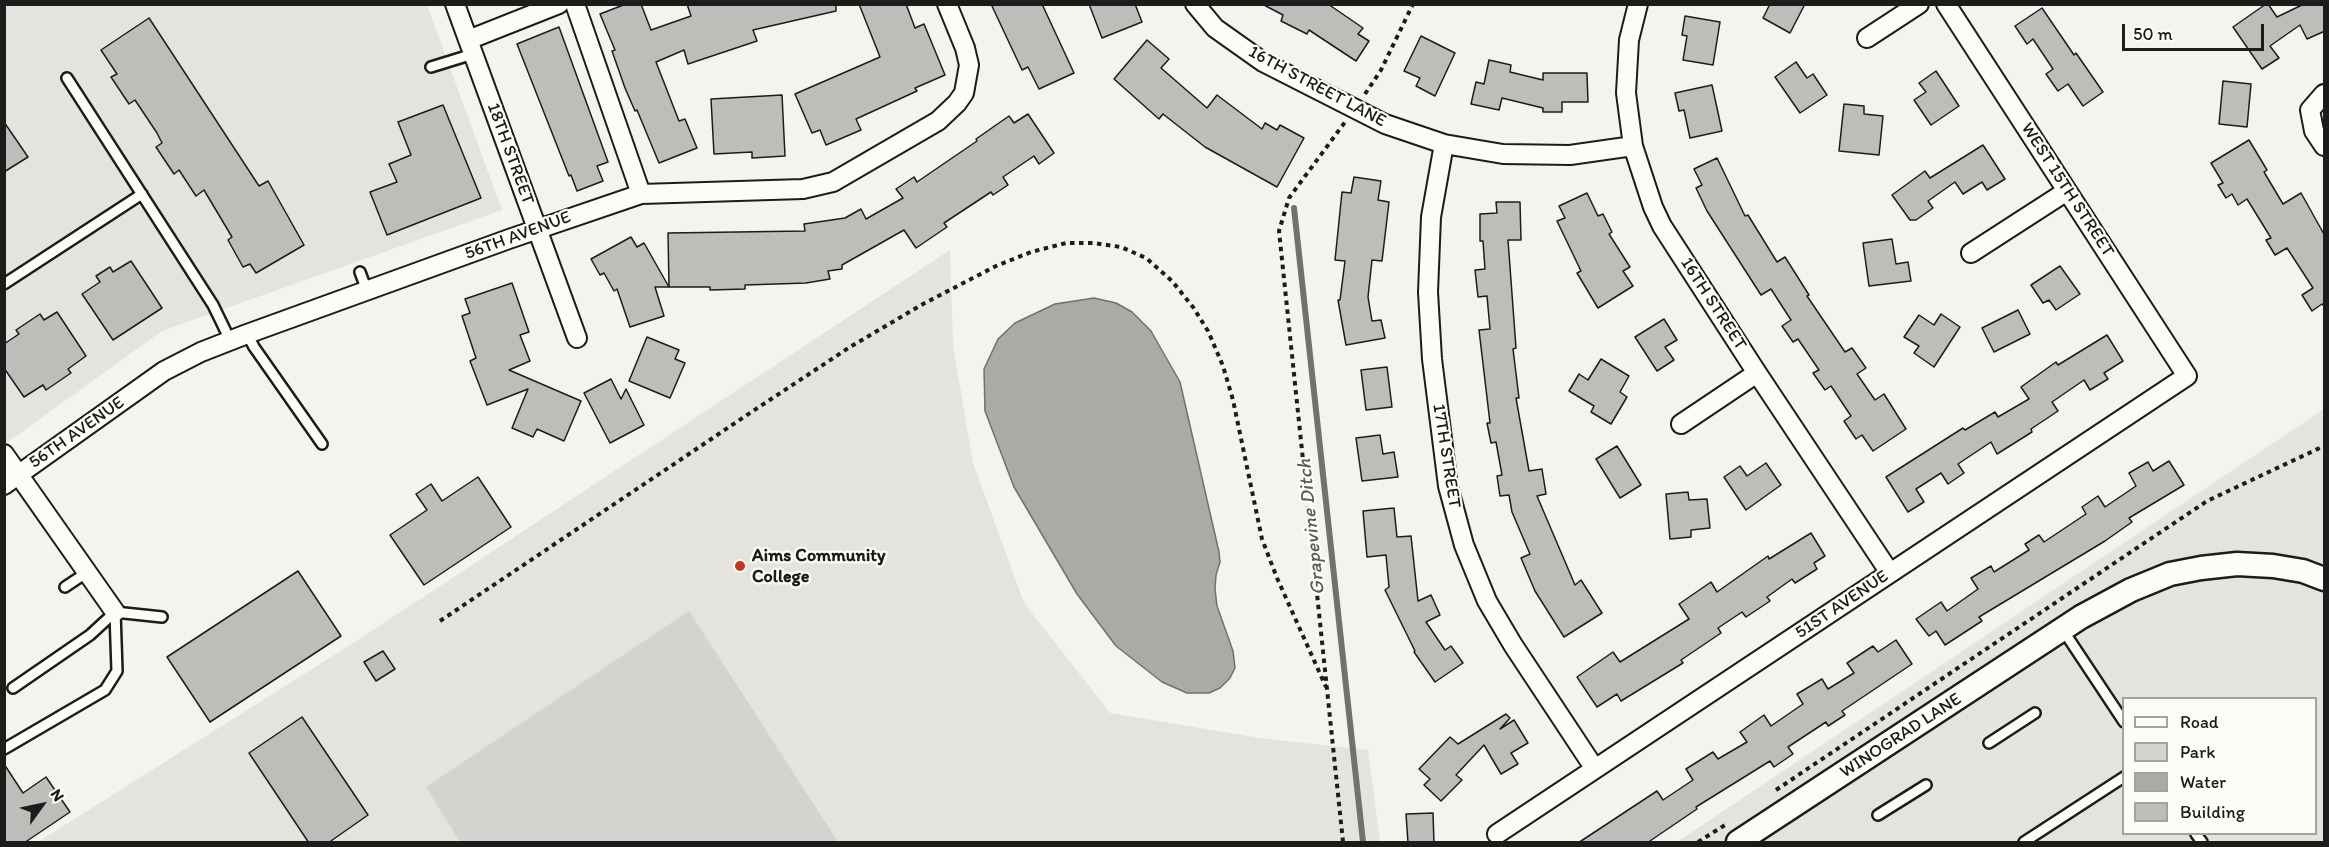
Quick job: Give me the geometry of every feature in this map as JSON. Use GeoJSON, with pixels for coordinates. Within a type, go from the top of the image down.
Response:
{"type":"FeatureCollection","features":[{"type":"Feature","properties":{"kind":"street","name":"18TH STREET"},"geometry":{"type":"LineString","coordinates":[[455,4],[577,338]]}},
{"type":"Feature","properties":{"kind":"street"},"geometry":{"type":"LineString","coordinates":[[470,47],[559,4]]}},
{"type":"Feature","properties":{"kind":"street"},"geometry":{"type":"LineString","coordinates":[[575,4],[641,194]]}},
{"type":"Feature","properties":{"kind":"street","name":"56TH AVENUE"},"geometry":{"type":"LineString","coordinates":[[12,479],[164,371],[201,352],[239,337],[641,194],[803,189],[833,182],[938,121],[957,103],[963,93],[969,65],[965,48],[947,4]]}},
{"type":"Feature","properties":{"kind":"street","name":"16TH STREET LANE"},"geometry":{"type":"LineString","coordinates":[[1195,4],[1215,28],[1263,62],[1354,110],[1385,124],[1444,144],[1503,154],[1559,154],[1633,146]]}},
{"type":"Feature","properties":{"kind":"street","name":"16TH STREET"},"geometry":{"type":"LineString","coordinates":[[1638,4],[1629,40],[1626,93],[1633,146],[1653,207],[1662,226],[1890,573]]}},
{"type":"Feature","properties":{"kind":"street"},"geometry":{"type":"LineString","coordinates":[[1868,38],[1919,4]]}},
{"type":"Feature","properties":{"kind":"street","name":"WEST 15TH STREET"},"geometry":{"type":"LineString","coordinates":[[1946,4],[2187,376]]}},
{"type":"Feature","properties":{"kind":"street"},"geometry":{"type":"LineString","coordinates":[[2325,94],[2310,110],[2314,131],[2325,146]]}},
{"type":"Feature","properties":{"kind":"street","name":"17TH STREET"},"geometry":{"type":"LineString","coordinates":[[1444,144],[1431,217],[1428,291],[1432,359],[1448,486],[1464,545],[1487,601],[1513,645],[1595,769]]}},
{"type":"Feature","properties":{"kind":"street"},"geometry":{"type":"LineString","coordinates":[[1971,253],[2067,191]]}},
{"type":"Feature","properties":{"kind":"street"},"geometry":{"type":"LineString","coordinates":[[1681,424],[1758,373]]}},
{"type":"Feature","properties":{"kind":"street","name":"51ST AVENUE"},"geometry":{"type":"LineString","coordinates":[[1497,834],[2187,376]]}},
{"type":"Feature","properties":{"kind":"street"},"geometry":{"type":"LineString","coordinates":[[4,454],[12,479],[114,612]]}},
{"type":"Feature","properties":{"kind":"street","name":"WINOGRAD LANE"},"geometry":{"type":"LineString","coordinates":[[1738,843],[2105,602],[2131,590],[2170,574],[2237,564],[2273,566],[2303,571],[2325,579]]}},
{"type":"Feature","properties":{"kind":"lane"},"geometry":{"type":"LineString","coordinates":[[431,67],[470,47]]}},
{"type":"Feature","properties":{"kind":"lane"},"geometry":{"type":"LineString","coordinates":[[67,78],[213,305],[239,337],[254,347],[322,444]]}},
{"type":"Feature","properties":{"kind":"lane"},"geometry":{"type":"LineString","coordinates":[[4,284],[142,194]]}},
{"type":"Feature","properties":{"kind":"lane"},"geometry":{"type":"LineString","coordinates":[[360,272],[367,291]]}},
{"type":"Feature","properties":{"kind":"lane"},"geometry":{"type":"LineString","coordinates":[[65,587],[86,573]]}},
{"type":"Feature","properties":{"kind":"lane"},"geometry":{"type":"LineString","coordinates":[[4,749],[105,690],[117,671],[114,612]]}},
{"type":"Feature","properties":{"kind":"lane"},"geometry":{"type":"LineString","coordinates":[[13,688],[90,635],[114,612],[162,617]]}},
{"type":"Feature","properties":{"kind":"lane"},"geometry":{"type":"LineString","coordinates":[[2063,630],[2122,719]]}},
{"type":"Feature","properties":{"kind":"lane"},"geometry":{"type":"LineString","coordinates":[[1989,743],[2035,713]]}},
{"type":"Feature","properties":{"kind":"lane"},"geometry":{"type":"LineString","coordinates":[[2024,843],[2122,778]]}},
{"type":"Feature","properties":{"kind":"lane"},"geometry":{"type":"LineString","coordinates":[[1878,815],[1926,785]]}},
{"type":"Feature","properties":{"kind":"path"},"geometry":{"type":"LineString","coordinates":[[1343,843],[1279,231],[1289,198],[1354,110],[1380,70],[1413,4]]}},
{"type":"Feature","properties":{"kind":"path"},"geometry":{"type":"LineString","coordinates":[[440,621],[850,347],[996,266],[1031,252],[1065,243],[1093,243],[1122,247],[1146,258],[1172,281],[1193,307],[1208,331],[1223,366],[1233,400],[1262,539],[1326,687]]}},
{"type":"Feature","properties":{"kind":"path"},"geometry":{"type":"LineString","coordinates":[[1766,796],[2207,501],[2325,446]]}},
{"type":"Feature","properties":{"kind":"path"},"geometry":{"type":"LineString","coordinates":[[1698,843],[1727,823]]}},
{"type":"Feature","properties":{"kind":"shaded area"},"geometry":{"type":"Polygon","coordinates":[[[5,5],[427,5],[502,210],[162,331],[5,444],[5,5]]]}},
{"type":"Feature","properties":{"kind":"shaded area","name":"Aims Community College"},"geometry":{"type":"Polygon","coordinates":[[[950,250],[953,345],[973,463],[1024,603],[1110,713],[1259,738],[1368,750],[1380,842],[38,842],[358,640],[950,250]]]}},
{"type":"Feature","properties":{"kind":"shaded area"},"geometry":{"type":"Polygon","coordinates":[[[2324,409],[2324,842],[1677,842],[2324,409]]]}},
{"type":"Feature","properties":{"kind":"green space"},"geometry":{"type":"Polygon","coordinates":[[[689,611],[838,842],[460,842],[426,787],[689,611]]]}},
{"type":"Feature","properties":{"kind":"water"},"geometry":{"type":"Polygon","coordinates":[[[1094,298],[1116,303],[1132,312],[1151,331],[1180,382],[1219,552],[1220,562],[1215,589],[1217,606],[1233,651],[1235,668],[1230,678],[1220,688],[1209,693],[1187,693],[1162,682],[1116,646],[1077,594],[1014,487],[985,411],[984,369],[998,339],[1015,323],[1055,304],[1094,298]]]}},
{"type":"Feature","properties":{"kind":"building"},"geometry":{"type":"Polygon","coordinates":[[[626,4],[641,4],[651,30],[691,16],[687,4],[836,4],[836,11],[753,30],[757,41],[688,64],[684,50],[656,62],[679,121],[685,119],[697,148],[659,163],[637,110],[635,111],[625,88],[612,51],[615,50],[600,14],[626,4]]]}},
{"type":"Feature","properties":{"kind":"building"},"geometry":{"type":"Polygon","coordinates":[[[859,4],[906,4],[915,28],[924,24],[945,75],[915,88],[917,91],[856,119],[861,130],[826,145],[820,130],[812,133],[795,94],[880,57],[859,4]]]}},
{"type":"Feature","properties":{"kind":"building"},"geometry":{"type":"Polygon","coordinates":[[[991,4],[1042,4],[1074,73],[1039,89],[1028,67],[1022,70],[991,4]]]}},
{"type":"Feature","properties":{"kind":"building"},"geometry":{"type":"Polygon","coordinates":[[[1089,4],[1135,4],[1142,22],[1102,38],[1089,4]]]}},
{"type":"Feature","properties":{"kind":"building"},"geometry":{"type":"Polygon","coordinates":[[[1262,4],[1328,4],[1363,28],[1358,34],[1369,41],[1356,61],[1309,30],[1307,34],[1281,21],[1283,15],[1262,4]]]}},
{"type":"Feature","properties":{"kind":"building"},"geometry":{"type":"Polygon","coordinates":[[[1770,4],[1805,4],[1790,33],[1763,18],[1770,4]]]}},
{"type":"Feature","properties":{"kind":"building"},"geometry":{"type":"Polygon","coordinates":[[[2266,4],[2277,17],[2304,4],[2325,4],[2325,31],[2307,39],[2300,25],[2270,46],[2279,58],[2262,69],[2233,27],[2266,4]]]}},
{"type":"Feature","properties":{"kind":"building"},"geometry":{"type":"Polygon","coordinates":[[[2042,8],[2103,92],[2083,106],[2068,84],[2058,91],[2046,74],[2053,69],[2033,39],[2027,44],[2015,26],[2042,8]]]}},
{"type":"Feature","properties":{"kind":"building"},"geometry":{"type":"Polygon","coordinates":[[[1685,16],[1720,22],[1713,65],[1683,60],[1687,36],[1682,35],[1685,16]]]}},
{"type":"Feature","properties":{"kind":"building"},"geometry":{"type":"Polygon","coordinates":[[[149,18],[259,186],[268,181],[304,245],[256,273],[250,264],[243,267],[228,240],[232,237],[204,190],[196,196],[179,170],[174,174],[156,147],[162,143],[157,133],[135,100],[129,104],[111,77],[117,74],[101,50],[149,18]]]}},
{"type":"Feature","properties":{"kind":"building"},"geometry":{"type":"Polygon","coordinates":[[[559,27],[608,162],[597,166],[603,181],[577,191],[517,44],[559,27]]]}},
{"type":"Feature","properties":{"kind":"building"},"geometry":{"type":"Polygon","coordinates":[[[1421,36],[1455,53],[1435,96],[1416,86],[1420,78],[1404,71],[1421,36]]]}},
{"type":"Feature","properties":{"kind":"building"},"geometry":{"type":"Polygon","coordinates":[[[1147,40],[1169,59],[1161,68],[1207,108],[1217,95],[1262,129],[1265,123],[1277,130],[1280,125],[1304,138],[1277,187],[1205,147],[1163,114],[1159,119],[1114,79],[1147,40]]]}},
{"type":"Feature","properties":{"kind":"building"},"geometry":{"type":"Polygon","coordinates":[[[1489,60],[1511,65],[1510,72],[1543,80],[1543,73],[1587,73],[1588,102],[1562,102],[1562,112],[1543,112],[1543,108],[1502,98],[1499,110],[1471,104],[1476,82],[1484,84],[1489,60]]]}},
{"type":"Feature","properties":{"kind":"building"},"geometry":{"type":"Polygon","coordinates":[[[1796,62],[1807,78],[1813,74],[1827,95],[1800,113],[1775,77],[1796,62]]]}},
{"type":"Feature","properties":{"kind":"building"},"geometry":{"type":"Polygon","coordinates":[[[1936,71],[1959,106],[1931,125],[1914,100],[1926,92],[1919,83],[1936,71]]]}},
{"type":"Feature","properties":{"kind":"building"},"geometry":{"type":"Polygon","coordinates":[[[2223,81],[2251,84],[2247,127],[2219,124],[2223,81]]]}},
{"type":"Feature","properties":{"kind":"building"},"geometry":{"type":"Polygon","coordinates":[[[1712,85],[1722,131],[1690,138],[1684,110],[1679,111],[1675,93],[1712,85]]]}},
{"type":"Feature","properties":{"kind":"building"},"geometry":{"type":"Polygon","coordinates":[[[782,95],[785,156],[752,158],[752,152],[714,154],[711,99],[782,95]]]}},
{"type":"Feature","properties":{"kind":"building"},"geometry":{"type":"Polygon","coordinates":[[[1844,104],[1864,106],[1864,114],[1883,116],[1879,155],[1839,151],[1844,104]]]}},
{"type":"Feature","properties":{"kind":"building"},"geometry":{"type":"Polygon","coordinates":[[[443,105],[481,198],[387,235],[370,192],[397,182],[389,164],[411,155],[398,122],[443,105]]]}},
{"type":"Feature","properties":{"kind":"building"},"geometry":{"type":"Polygon","coordinates":[[[1028,114],[1054,153],[1039,164],[1034,156],[1003,177],[1008,185],[993,195],[991,192],[944,223],[947,227],[916,248],[904,230],[842,265],[842,269],[828,271],[830,279],[806,283],[745,285],[745,289],[710,290],[710,287],[669,287],[668,233],[805,231],[804,224],[845,218],[861,209],[866,219],[903,198],[896,189],[914,177],[917,182],[1009,116],[1014,123],[1028,114]]]}},
{"type":"Feature","properties":{"kind":"building"},"geometry":{"type":"Polygon","coordinates":[[[4,122],[28,157],[4,172],[4,122]]]}},
{"type":"Feature","properties":{"kind":"building"},"geometry":{"type":"Polygon","coordinates":[[[2249,140],[2267,170],[2264,172],[2283,204],[2301,193],[2325,236],[2325,307],[2322,304],[2312,311],[2302,295],[2313,288],[2287,248],[2275,255],[2266,240],[2271,238],[2247,199],[2238,205],[2232,194],[2226,198],[2218,185],[2223,183],[2211,163],[2249,140]]]}},
{"type":"Feature","properties":{"kind":"building"},"geometry":{"type":"Polygon","coordinates":[[[1983,145],[2005,179],[1987,190],[1982,182],[1963,194],[1955,182],[1928,201],[1933,208],[1916,220],[1910,220],[1892,195],[1925,171],[1930,178],[1983,145]]]}},
{"type":"Feature","properties":{"kind":"building"},"geometry":{"type":"Polygon","coordinates":[[[1717,158],[1745,216],[1748,215],[1777,262],[1785,257],[1809,295],[1807,296],[1845,352],[1852,348],[1866,368],[1857,374],[1875,400],[1884,394],[1906,429],[1873,451],[1862,435],[1856,439],[1844,421],[1851,416],[1831,386],[1825,390],[1813,373],[1819,370],[1798,339],[1793,342],[1782,326],[1791,320],[1771,289],[1761,295],[1707,211],[1696,188],[1702,185],[1694,169],[1717,158]]]}},
{"type":"Feature","properties":{"kind":"building"},"geometry":{"type":"Polygon","coordinates":[[[1354,177],[1381,181],[1378,200],[1389,202],[1382,261],[1372,260],[1368,297],[1372,321],[1381,320],[1385,338],[1346,345],[1338,300],[1340,300],[1345,261],[1335,260],[1342,192],[1351,193],[1354,177]]]}},
{"type":"Feature","properties":{"kind":"building"},"geometry":{"type":"Polygon","coordinates":[[[1587,193],[1598,216],[1603,214],[1612,232],[1609,234],[1630,267],[1623,271],[1633,286],[1598,308],[1577,273],[1581,271],[1557,221],[1565,218],[1559,206],[1587,193]]]}},
{"type":"Feature","properties":{"kind":"building"},"geometry":{"type":"Polygon","coordinates":[[[1496,202],[1520,202],[1521,240],[1508,240],[1516,348],[1513,349],[1519,398],[1516,398],[1529,471],[1542,469],[1546,494],[1537,496],[1575,585],[1581,580],[1602,613],[1564,637],[1535,591],[1521,558],[1530,554],[1512,512],[1509,495],[1500,496],[1497,476],[1502,475],[1496,442],[1491,443],[1487,423],[1490,423],[1479,330],[1490,329],[1487,296],[1478,297],[1475,270],[1485,269],[1483,241],[1480,241],[1480,214],[1497,213],[1496,202]]]}},
{"type":"Feature","properties":{"kind":"building"},"geometry":{"type":"Polygon","coordinates":[[[631,237],[637,247],[644,243],[669,287],[655,287],[664,316],[630,327],[617,289],[614,291],[604,273],[600,275],[591,259],[631,237]]]}},
{"type":"Feature","properties":{"kind":"building"},"geometry":{"type":"Polygon","coordinates":[[[1892,239],[1896,264],[1908,262],[1911,281],[1869,286],[1863,243],[1892,239]]]}},
{"type":"Feature","properties":{"kind":"building"},"geometry":{"type":"Polygon","coordinates":[[[131,261],[162,308],[113,340],[82,294],[100,282],[96,276],[110,267],[113,272],[131,261]]]}},
{"type":"Feature","properties":{"kind":"building"},"geometry":{"type":"Polygon","coordinates":[[[2060,266],[2080,294],[2056,310],[2049,300],[2043,303],[2031,285],[2060,266]]]}},
{"type":"Feature","properties":{"kind":"building"},"geometry":{"type":"Polygon","coordinates":[[[512,283],[529,332],[520,335],[530,361],[509,370],[581,401],[564,441],[537,429],[533,437],[512,428],[528,389],[487,405],[470,361],[476,358],[462,316],[470,313],[465,299],[512,283]]]}},
{"type":"Feature","properties":{"kind":"building"},"geometry":{"type":"Polygon","coordinates":[[[2018,310],[2030,334],[1994,352],[1982,328],[2018,310]]]}},
{"type":"Feature","properties":{"kind":"building"},"geometry":{"type":"Polygon","coordinates":[[[57,312],[86,356],[68,369],[71,373],[46,390],[43,385],[24,397],[4,368],[4,344],[19,334],[16,330],[40,314],[44,320],[57,312]]]}},
{"type":"Feature","properties":{"kind":"building"},"geometry":{"type":"Polygon","coordinates":[[[1941,314],[1960,327],[1934,367],[1914,353],[1919,346],[1904,337],[1919,315],[1934,325],[1941,314]]]}},
{"type":"Feature","properties":{"kind":"building"},"geometry":{"type":"Polygon","coordinates":[[[1664,319],[1677,340],[1665,347],[1674,360],[1657,371],[1635,337],[1664,319]]]}},
{"type":"Feature","properties":{"kind":"building"},"geometry":{"type":"Polygon","coordinates":[[[2107,335],[2123,361],[2104,373],[2108,379],[2090,390],[2084,380],[2052,402],[2058,411],[2031,429],[2032,432],[1997,454],[1991,442],[1958,464],[1964,473],[1948,484],[1941,473],[1916,489],[1924,502],[1908,512],[1886,477],[1963,428],[1965,430],[1995,412],[1998,417],[2029,399],[2021,387],[2056,362],[2058,365],[2107,335]]]}},
{"type":"Feature","properties":{"kind":"building"},"geometry":{"type":"Polygon","coordinates":[[[647,337],[679,350],[675,359],[685,363],[670,398],[629,381],[647,337]]]}},
{"type":"Feature","properties":{"kind":"building"},"geometry":{"type":"Polygon","coordinates":[[[1601,359],[1629,376],[1620,392],[1627,397],[1611,424],[1591,412],[1594,406],[1569,391],[1579,374],[1588,380],[1601,359]]]}},
{"type":"Feature","properties":{"kind":"building"},"geometry":{"type":"Polygon","coordinates":[[[1387,367],[1392,407],[1366,410],[1361,370],[1387,367]]]}},
{"type":"Feature","properties":{"kind":"building"},"geometry":{"type":"Polygon","coordinates":[[[611,379],[621,399],[626,389],[644,425],[610,443],[584,393],[611,379]]]}},
{"type":"Feature","properties":{"kind":"building"},"geometry":{"type":"Polygon","coordinates":[[[1380,435],[1383,454],[1394,452],[1398,477],[1362,481],[1356,438],[1380,435]]]}},
{"type":"Feature","properties":{"kind":"building"},"geometry":{"type":"Polygon","coordinates":[[[1617,446],[1641,485],[1620,498],[1596,459],[1617,446]]]}},
{"type":"Feature","properties":{"kind":"building"},"geometry":{"type":"Polygon","coordinates":[[[2169,461],[2184,485],[2129,518],[2132,522],[2105,541],[1979,617],[1982,621],[1945,645],[1936,631],[1929,636],[1916,619],[1941,602],[1947,611],[1978,589],[1971,578],[1991,566],[1994,572],[2029,550],[2025,544],[2039,535],[2044,542],[2086,514],[2082,507],[2098,496],[2105,507],[2136,486],[2129,473],[2148,462],[2153,471],[2169,461]]]}},
{"type":"Feature","properties":{"kind":"building"},"geometry":{"type":"Polygon","coordinates":[[[1766,463],[1781,485],[1746,510],[1724,477],[1740,466],[1747,476],[1766,463]]]}},
{"type":"Feature","properties":{"kind":"building"},"geometry":{"type":"Polygon","coordinates":[[[478,477],[511,527],[424,585],[390,535],[427,510],[416,494],[431,484],[442,501],[478,477]]]}},
{"type":"Feature","properties":{"kind":"building"},"geometry":{"type":"Polygon","coordinates":[[[1688,492],[1689,500],[1707,499],[1710,528],[1691,530],[1691,537],[1670,539],[1666,494],[1688,492]]]}},
{"type":"Feature","properties":{"kind":"building"},"geometry":{"type":"Polygon","coordinates":[[[1394,508],[1397,537],[1411,536],[1418,601],[1431,595],[1440,615],[1426,622],[1445,650],[1451,646],[1463,663],[1435,682],[1414,652],[1385,590],[1389,587],[1386,555],[1367,557],[1363,511],[1394,508]]]}},
{"type":"Feature","properties":{"kind":"building"},"geometry":{"type":"Polygon","coordinates":[[[1811,533],[1825,556],[1814,563],[1817,569],[1795,583],[1792,579],[1767,597],[1770,601],[1746,617],[1742,612],[1718,628],[1721,633],[1681,660],[1683,663],[1621,701],[1617,694],[1597,707],[1577,677],[1613,652],[1620,662],[1689,619],[1679,604],[1711,582],[1717,592],[1768,556],[1769,559],[1811,533]]]}},
{"type":"Feature","properties":{"kind":"building"},"geometry":{"type":"Polygon","coordinates":[[[298,571],[341,636],[210,722],[167,657],[298,571]]]}},
{"type":"Feature","properties":{"kind":"building"},"geometry":{"type":"Polygon","coordinates":[[[1896,640],[1912,664],[1842,711],[1845,715],[1828,726],[1826,722],[1788,747],[1793,754],[1774,767],[1770,761],[1696,807],[1697,809],[1647,843],[1578,843],[1657,791],[1663,800],[1693,780],[1686,769],[1713,752],[1718,759],[1747,742],[1740,732],[1764,715],[1771,726],[1803,704],[1797,694],[1822,679],[1828,689],[1854,673],[1847,663],[1873,646],[1878,652],[1896,640]]]}},
{"type":"Feature","properties":{"kind":"building"},"geometry":{"type":"Polygon","coordinates":[[[383,651],[395,669],[376,681],[364,662],[383,651]]]}},
{"type":"Feature","properties":{"kind":"building"},"geometry":{"type":"Polygon","coordinates":[[[1506,714],[1510,718],[1500,729],[1514,720],[1528,743],[1511,753],[1518,764],[1501,774],[1484,745],[1456,775],[1462,780],[1441,801],[1424,785],[1430,779],[1419,769],[1450,737],[1458,744],[1506,714]]]}},
{"type":"Feature","properties":{"kind":"building"},"geometry":{"type":"Polygon","coordinates":[[[302,717],[368,815],[328,843],[309,843],[249,753],[302,717]]]}},
{"type":"Feature","properties":{"kind":"building"},"geometry":{"type":"Polygon","coordinates":[[[4,764],[23,793],[46,777],[70,812],[24,843],[4,843],[4,764]]]}},
{"type":"Feature","properties":{"kind":"building"},"geometry":{"type":"Polygon","coordinates":[[[1433,813],[1434,843],[1408,843],[1406,814],[1433,813]]]}},
{"type":"Feature","properties":{"kind":"waterway","name":"Grapevine Ditch"},"geometry":{"type":"LineString","coordinates":[[1294,208],[1363,842]]}},
{"type":"Feature","properties":{"kind":"place","name":"Aims Community College"},"geometry":{"type":"Point","coordinates":[740,566]}}]}
